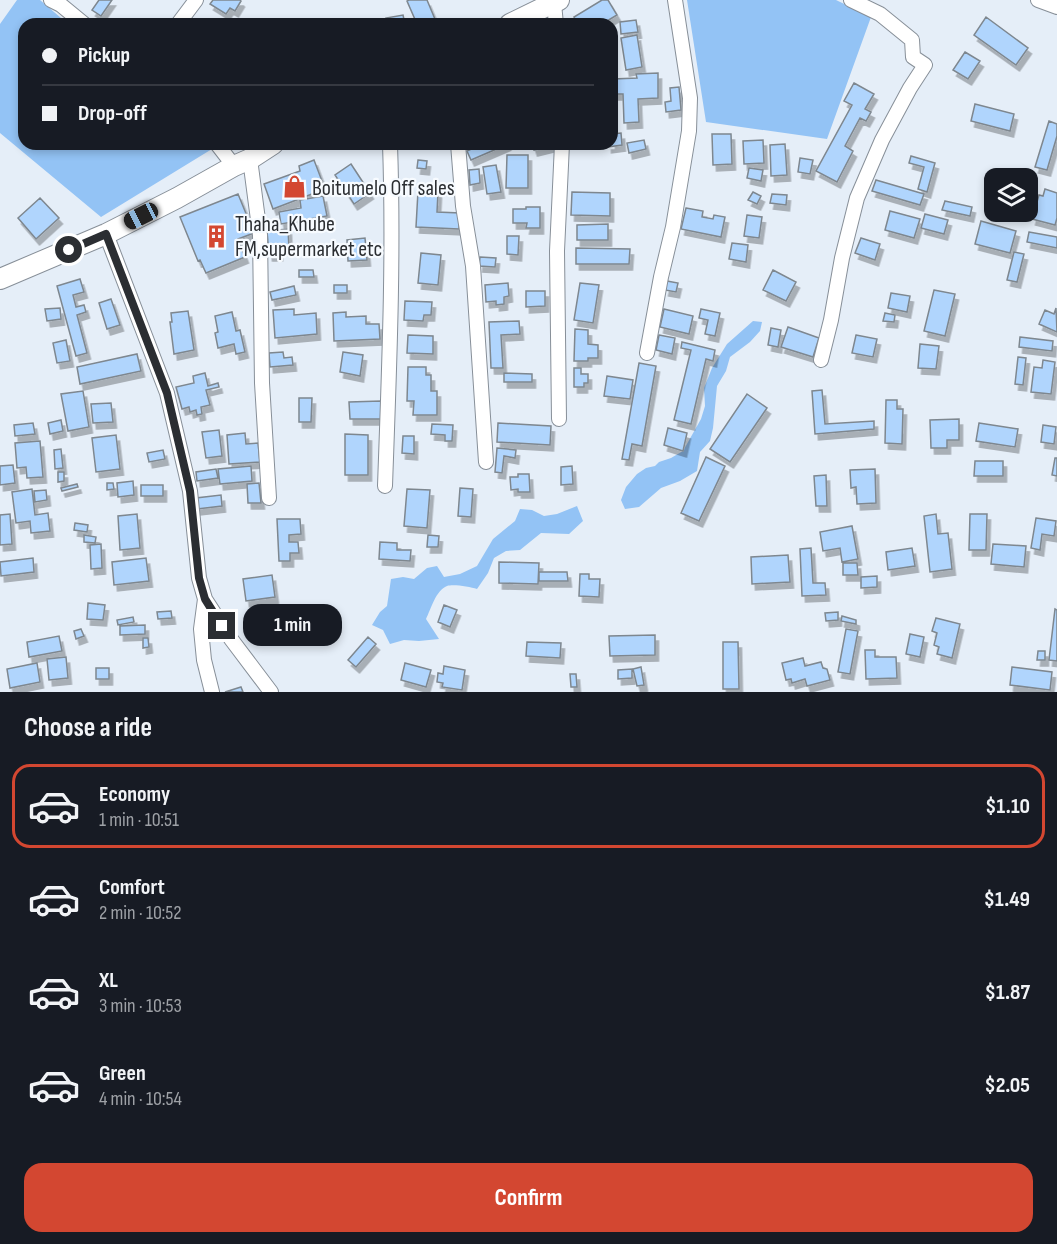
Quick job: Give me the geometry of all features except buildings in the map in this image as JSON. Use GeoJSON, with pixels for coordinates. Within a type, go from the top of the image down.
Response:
{"type":"FeatureCollection","features":[{"type":"Feature","properties":{"kind":"main road"},"geometry":{"type":"LineString","coordinates":[[523,18],[556,2]]}},
{"type":"Feature","properties":{"kind":"main road"},"geometry":{"type":"LineString","coordinates":[[0,279],[106,234],[263,150]]}},
{"type":"Feature","properties":{"kind":"street"},"geometry":{"type":"LineString","coordinates":[[51,0],[77,18]]}},
{"type":"Feature","properties":{"kind":"street"},"geometry":{"type":"LineString","coordinates":[[182,18],[196,0]]}},
{"type":"Feature","properties":{"kind":"street"},"geometry":{"type":"LineString","coordinates":[[647,352],[673,227],[689,131],[690,98],[675,0]]}},
{"type":"Feature","properties":{"kind":"street"},"geometry":{"type":"LineString","coordinates":[[821,360],[857,198],[882,140],[925,65],[913,57],[912,40],[880,14],[851,0]]}},
{"type":"Feature","properties":{"kind":"street"},"geometry":{"type":"LineString","coordinates":[[1038,0],[1057,7]]}},
{"type":"Feature","properties":{"kind":"street"},"geometry":{"type":"LineString","coordinates":[[556,2],[556,18]]}},
{"type":"Feature","properties":{"kind":"street"},"geometry":{"type":"LineString","coordinates":[[225,150],[242,163],[260,235],[262,383],[269,498]]}},
{"type":"Feature","properties":{"kind":"street"},"geometry":{"type":"LineString","coordinates":[[386,486],[392,294],[390,150]]}},
{"type":"Feature","properties":{"kind":"street"},"geometry":{"type":"LineString","coordinates":[[458,150],[463,206],[472,266],[486,462]]}},
{"type":"Feature","properties":{"kind":"street"},"geometry":{"type":"LineString","coordinates":[[559,419],[557,251],[562,150]]}},
{"type":"Feature","properties":{"kind":"street"},"geometry":{"type":"LineString","coordinates":[[106,234],[167,393],[190,491],[199,578],[205,599],[231,639],[271,692]]}},
{"type":"Feature","properties":{"kind":"street"},"geometry":{"type":"LineString","coordinates":[[205,599],[201,629],[204,660],[212,692]]}},
{"type":"Feature","properties":{"kind":"shaded area"},"geometry":{"type":"Polygon","coordinates":[[[17,0],[40,0],[61,18],[18,18],[18,148],[0,133],[0,24],[17,0]]]}},
{"type":"Feature","properties":{"kind":"shaded area"},"geometry":{"type":"Polygon","coordinates":[[[687,0],[836,0],[871,17],[827,139],[706,122],[687,0]]]}},
{"type":"Feature","properties":{"kind":"shaded area"},"geometry":{"type":"Polygon","coordinates":[[[20,150],[210,150],[101,217],[20,150]]]}},
{"type":"Feature","properties":{"kind":"shaded area"},"geometry":{"type":"Polygon","coordinates":[[[753,321],[762,322],[760,331],[730,357],[726,371],[717,386],[710,441],[700,452],[697,471],[661,488],[639,507],[625,509],[621,500],[626,487],[637,474],[683,451],[701,419],[705,406],[704,388],[712,368],[727,344],[753,321]]]}},
{"type":"Feature","properties":{"kind":"shaded area"},"geometry":{"type":"Polygon","coordinates":[[[577,506],[583,521],[569,534],[541,533],[520,550],[506,551],[494,558],[488,573],[477,589],[454,585],[443,588],[426,619],[439,639],[404,640],[390,644],[383,630],[372,625],[387,606],[391,579],[403,577],[414,579],[427,568],[437,566],[444,577],[460,574],[477,566],[493,539],[515,521],[520,509],[532,510],[544,516],[557,514],[577,506]]]}},
{"type":"Feature","properties":{"kind":"place","name":"Boitumelo Off sales"},"geometry":{"type":"Point","coordinates":[294,187]}},
{"type":"Feature","properties":{"kind":"place","name":"Thaha_Khube FM,supermarket etc"},"geometry":{"type":"Point","coordinates":[217,236]}},
{"type":"Feature","properties":{"kind":"route"},"geometry":{"type":"LineString","coordinates":[[69,250],[106,234],[167,393],[190,491],[199,578],[205,599],[222,626]]}}]}
